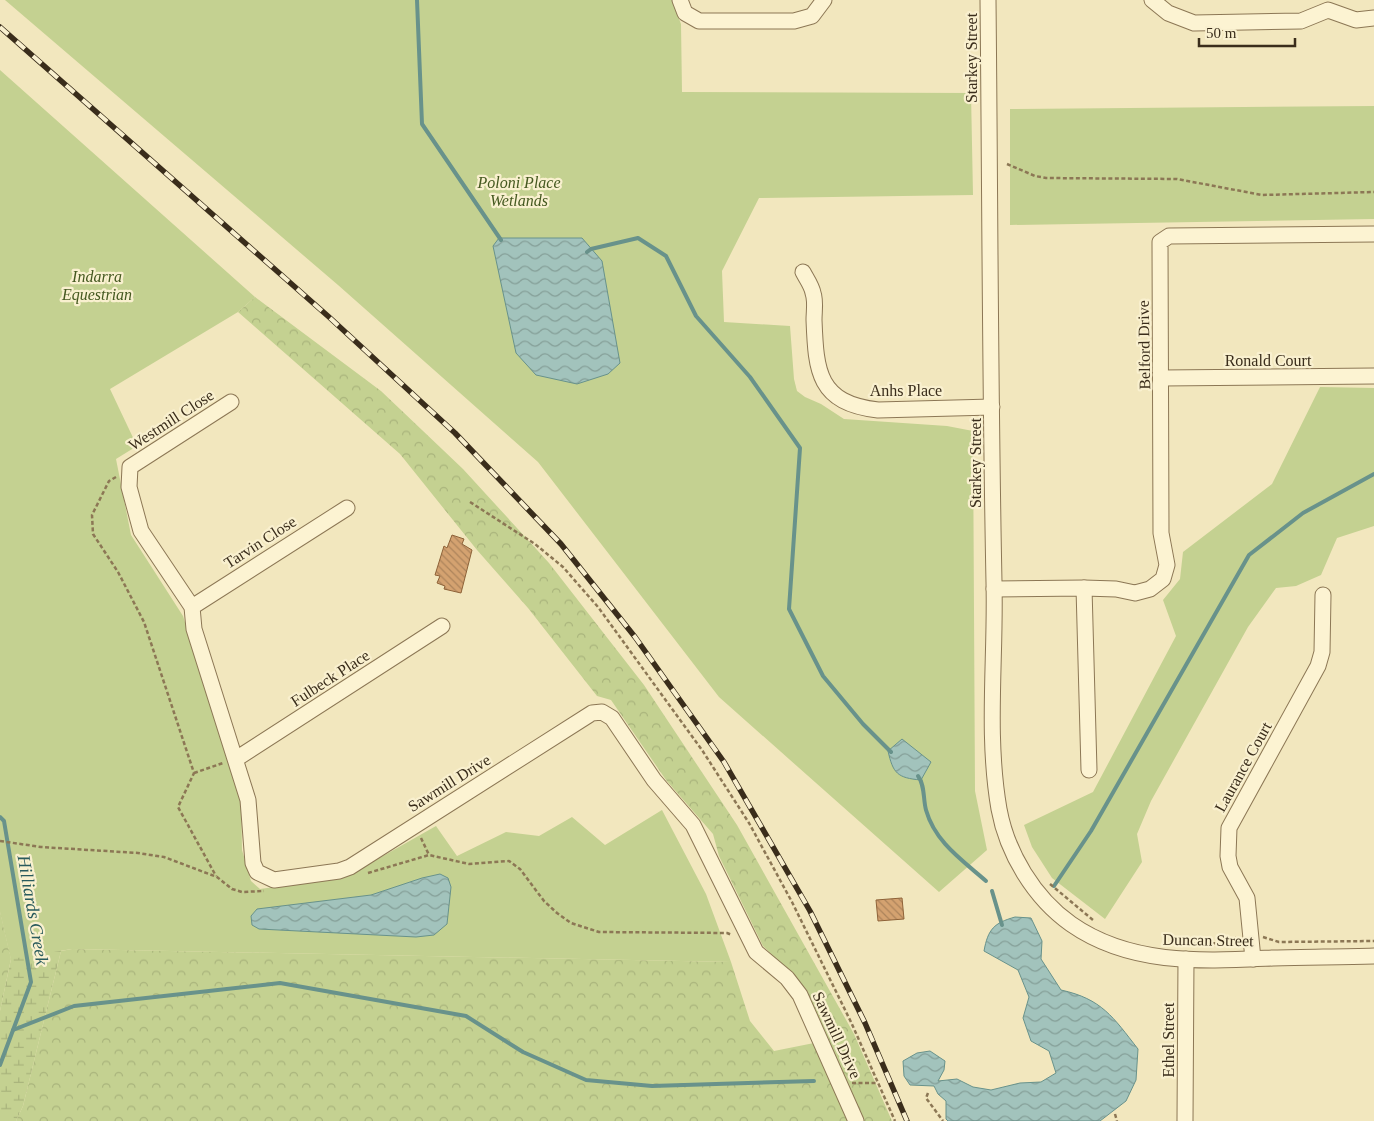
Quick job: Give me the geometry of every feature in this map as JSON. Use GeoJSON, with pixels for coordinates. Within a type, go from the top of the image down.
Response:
{"type":"FeatureCollection","features":[{"type":"Feature","properties":{"kind":"street"},"geometry":{"type":"LineString","coordinates":[[680,0],[685,13],[698,21],[794,21],[812,16],[824,0]]}},
{"type":"Feature","properties":{"kind":"street","name":"Starkey Street"},"geometry":{"type":"LineString","coordinates":[[988,0],[994,590],[991,716],[1000,810],[1007,835],[1026,876],[1054,909]]}},
{"type":"Feature","properties":{"kind":"street"},"geometry":{"type":"LineString","coordinates":[[1152,0],[1168,13],[1194,23],[1301,21],[1327,5],[1356,20],[1374,18]]}},
{"type":"Feature","properties":{"kind":"street","name":"Belford Drive"},"geometry":{"type":"LineString","coordinates":[[994,590],[1084,588],[1116,589],[1135,593],[1150,589],[1163,579],[1167,565],[1161,533],[1162,378],[1160,242],[1169,236],[1374,234]]}},
{"type":"Feature","properties":{"kind":"street","name":"Anhs Place"},"geometry":{"type":"LineString","coordinates":[[803,272],[814,293],[817,360],[824,383],[838,399],[859,408],[878,410],[992,407]]}},
{"type":"Feature","properties":{"kind":"street","name":"Ronald Court"},"geometry":{"type":"LineString","coordinates":[[1162,378],[1374,376]]}},
{"type":"Feature","properties":{"kind":"street","name":"Westmill Close"},"geometry":{"type":"LineString","coordinates":[[130,467],[230,402]]}},
{"type":"Feature","properties":{"kind":"street","name":"Sawmill Drive"},"geometry":{"type":"LineString","coordinates":[[130,467],[129,487],[141,531],[192,607],[194,629],[248,800],[254,863],[257,872],[274,880],[344,869],[592,713],[602,712],[612,718],[654,780],[693,825],[756,952],[787,978],[800,995],[856,1121]]}},
{"type":"Feature","properties":{"kind":"street","name":"Tarvin Close"},"geometry":{"type":"LineString","coordinates":[[192,607],[346,508]]}},
{"type":"Feature","properties":{"kind":"street"},"geometry":{"type":"LineString","coordinates":[[1084,588],[1089,770]]}},
{"type":"Feature","properties":{"kind":"street","name":"Laurance Court"},"geometry":{"type":"LineString","coordinates":[[1252,959],[1247,898],[1230,867],[1228,856],[1229,828],[1318,666],[1322,652],[1323,595]]}},
{"type":"Feature","properties":{"kind":"street","name":"Fulbeck Place"},"geometry":{"type":"LineString","coordinates":[[236,758],[442,626]]}},
{"type":"Feature","properties":{"kind":"street","name":"Duncan Street"},"geometry":{"type":"LineString","coordinates":[[1054,909],[1071,924],[1102,941],[1132,952],[1186,960],[1374,956]]}},
{"type":"Feature","properties":{"kind":"street","name":"Ethel Street"},"geometry":{"type":"LineString","coordinates":[[1185,1121],[1186,960]]}},
{"type":"Feature","properties":{"kind":"path"},"geometry":{"type":"LineString","coordinates":[[1007,164],[1035,176],[1046,178],[1177,179],[1262,195],[1374,192]]}},
{"type":"Feature","properties":{"kind":"path"},"geometry":{"type":"LineString","coordinates":[[130,467],[110,481],[92,515],[93,534],[118,572],[144,622],[194,773],[178,807],[217,877]]}},
{"type":"Feature","properties":{"kind":"path"},"geometry":{"type":"LineString","coordinates":[[470,502],[535,544],[563,567],[598,607],[702,750],[749,823],[792,902],[878,1083],[894,1121]]}},
{"type":"Feature","properties":{"kind":"path"},"geometry":{"type":"LineString","coordinates":[[194,773],[236,758]]}},
{"type":"Feature","properties":{"kind":"path"},"geometry":{"type":"LineString","coordinates":[[414,826],[430,855]]}},
{"type":"Feature","properties":{"kind":"path"},"geometry":{"type":"LineString","coordinates":[[0,841],[42,847],[114,851],[164,857],[217,877],[232,889],[242,892],[273,890]]}},
{"type":"Feature","properties":{"kind":"path"},"geometry":{"type":"LineString","coordinates":[[365,874],[430,855],[469,864],[509,861],[520,869],[544,901],[557,913],[571,922],[599,932],[727,933],[736,939]]}},
{"type":"Feature","properties":{"kind":"path"},"geometry":{"type":"LineString","coordinates":[[1046,880],[1100,924]]}},
{"type":"Feature","properties":{"kind":"path"},"geometry":{"type":"LineString","coordinates":[[1174,944],[1228,943],[1237,936],[1260,936],[1278,942],[1374,941]]}},
{"type":"Feature","properties":{"kind":"path"},"geometry":{"type":"LineString","coordinates":[[839,1082],[878,1083]]}},
{"type":"Feature","properties":{"kind":"path"},"geometry":{"type":"LineString","coordinates":[[928,1093],[926,1098],[943,1121]]}},
{"type":"Feature","properties":{"kind":"path"},"geometry":{"type":"LineString","coordinates":[[1115,1114],[1117,1121]]}},
{"type":"Feature","properties":{"kind":"green space","name":"Poloni Place Wetlands"},"geometry":{"type":"Polygon","coordinates":[[[5,0],[672,0],[681,24],[682,92],[971,93],[973,195],[759,198],[722,271],[724,322],[790,326],[794,379],[797,391],[805,397],[821,404],[844,419],[947,426],[973,431],[975,791],[987,850],[939,892],[719,697],[538,462],[338,285],[5,0]]]}},
{"type":"Feature","properties":{"kind":"green space","name":"Indarra Equestrian"},"geometry":{"type":"Polygon","coordinates":[[[0,70],[255,297],[238,312],[110,389],[137,446],[116,459],[131,535],[183,616],[241,797],[242,850],[251,881],[260,889],[346,877],[436,826],[457,856],[506,832],[539,836],[572,817],[605,845],[662,810],[706,894],[731,962],[72,949],[11,959],[0,911],[0,70]]]}},
{"type":"Feature","properties":{"kind":"green space"},"geometry":{"type":"Polygon","coordinates":[[[1374,106],[1374,219],[1010,225],[1010,109],[1374,106]]]}},
{"type":"Feature","properties":{"kind":"green space"},"geometry":{"type":"Polygon","coordinates":[[[255,297],[381,391],[463,469],[549,563],[644,685],[737,825],[854,1034],[892,1121],[16,1121],[23,1106],[61,951],[72,949],[731,962],[750,1021],[774,1051],[829,1040],[806,989],[763,946],[719,856],[713,834],[666,780],[611,700],[597,696],[528,608],[477,550],[400,454],[238,312],[255,297]]]}},
{"type":"Feature","properties":{"kind":"green space"},"geometry":{"type":"Polygon","coordinates":[[[1320,387],[1374,388],[1374,526],[1337,538],[1321,575],[1296,586],[1276,588],[1248,627],[1151,801],[1137,834],[1142,862],[1105,919],[1052,878],[1032,847],[1024,825],[1093,792],[1176,636],[1163,600],[1180,579],[1183,552],[1272,484],[1320,387]]]}},
{"type":"Feature","properties":{"kind":"green space"},"geometry":{"type":"Polygon","coordinates":[[[47,891],[61,951],[23,1106],[16,1121],[0,1121],[0,1011],[11,959],[0,911],[47,891]]]}},
{"type":"Feature","properties":{"kind":"green space"},"geometry":{"type":"Polygon","coordinates":[[[0,911],[11,959],[0,1011],[0,911]]]}},
{"type":"Feature","properties":{"kind":"water"},"geometry":{"type":"Polygon","coordinates":[[[499,238],[582,238],[602,261],[620,363],[608,374],[577,384],[536,375],[516,353],[493,246],[499,238]]]}},
{"type":"Feature","properties":{"kind":"water"},"geometry":{"type":"Polygon","coordinates":[[[902,739],[931,762],[921,780],[901,776],[892,765],[888,751],[902,739]]]}},
{"type":"Feature","properties":{"kind":"water"},"geometry":{"type":"Polygon","coordinates":[[[440,874],[448,878],[451,887],[447,924],[434,935],[416,937],[259,929],[252,925],[251,916],[257,909],[371,895],[440,874]]]}},
{"type":"Feature","properties":{"kind":"water"},"geometry":{"type":"Polygon","coordinates":[[[1015,917],[1031,918],[1042,941],[1041,959],[1061,990],[1097,1004],[1106,1011],[1138,1049],[1136,1080],[1126,1101],[1100,1121],[948,1121],[946,1119],[946,1101],[938,1094],[934,1086],[910,1085],[904,1076],[903,1061],[917,1053],[930,1051],[945,1061],[944,1070],[938,1081],[957,1079],[973,1087],[991,1090],[1020,1083],[1041,1082],[1056,1073],[1049,1051],[1031,1041],[1023,1018],[1029,997],[1018,970],[984,951],[993,928],[1015,917]]]}},
{"type":"Feature","properties":{"kind":"building"},"geometry":{"type":"Polygon","coordinates":[[[452,535],[464,539],[462,544],[472,550],[461,593],[444,589],[445,586],[437,583],[440,576],[435,575],[444,546],[447,548],[452,535]]]}},
{"type":"Feature","properties":{"kind":"building"},"geometry":{"type":"Polygon","coordinates":[[[902,898],[904,919],[878,921],[876,900],[902,898]]]}},
{"type":"Feature","properties":{"kind":"waterway"},"geometry":{"type":"LineString","coordinates":[[417,0],[422,124],[501,240]]}},
{"type":"Feature","properties":{"kind":"waterway"},"geometry":{"type":"LineString","coordinates":[[587,252],[591,249],[638,238],[666,256],[696,316],[750,377],[800,448],[789,609],[823,676],[863,724],[891,752]]}},
{"type":"Feature","properties":{"kind":"waterway"},"geometry":{"type":"LineString","coordinates":[[1054,886],[1091,831],[1249,555],[1303,513],[1374,474]]}},
{"type":"Feature","properties":{"kind":"waterway"},"geometry":{"type":"LineString","coordinates":[[918,776],[923,788],[926,810],[936,832],[950,850],[986,881]]}},
{"type":"Feature","properties":{"kind":"waterway","name":"Hilliards Creek"},"geometry":{"type":"LineString","coordinates":[[0,817],[4,821],[31,982],[0,1065]]}},
{"type":"Feature","properties":{"kind":"waterway"},"geometry":{"type":"LineString","coordinates":[[992,891],[1002,925]]}},
{"type":"Feature","properties":{"kind":"waterway"},"geometry":{"type":"LineString","coordinates":[[13,1030],[74,1006],[280,983],[466,1016],[523,1052],[586,1080],[652,1086],[814,1081]]}},
{"type":"Feature","properties":{"kind":"railway"},"geometry":{"type":"LineString","coordinates":[[0,27],[329,317],[455,433],[561,544],[635,637],[724,762],[810,911],[865,1023],[907,1121]]}}]}
